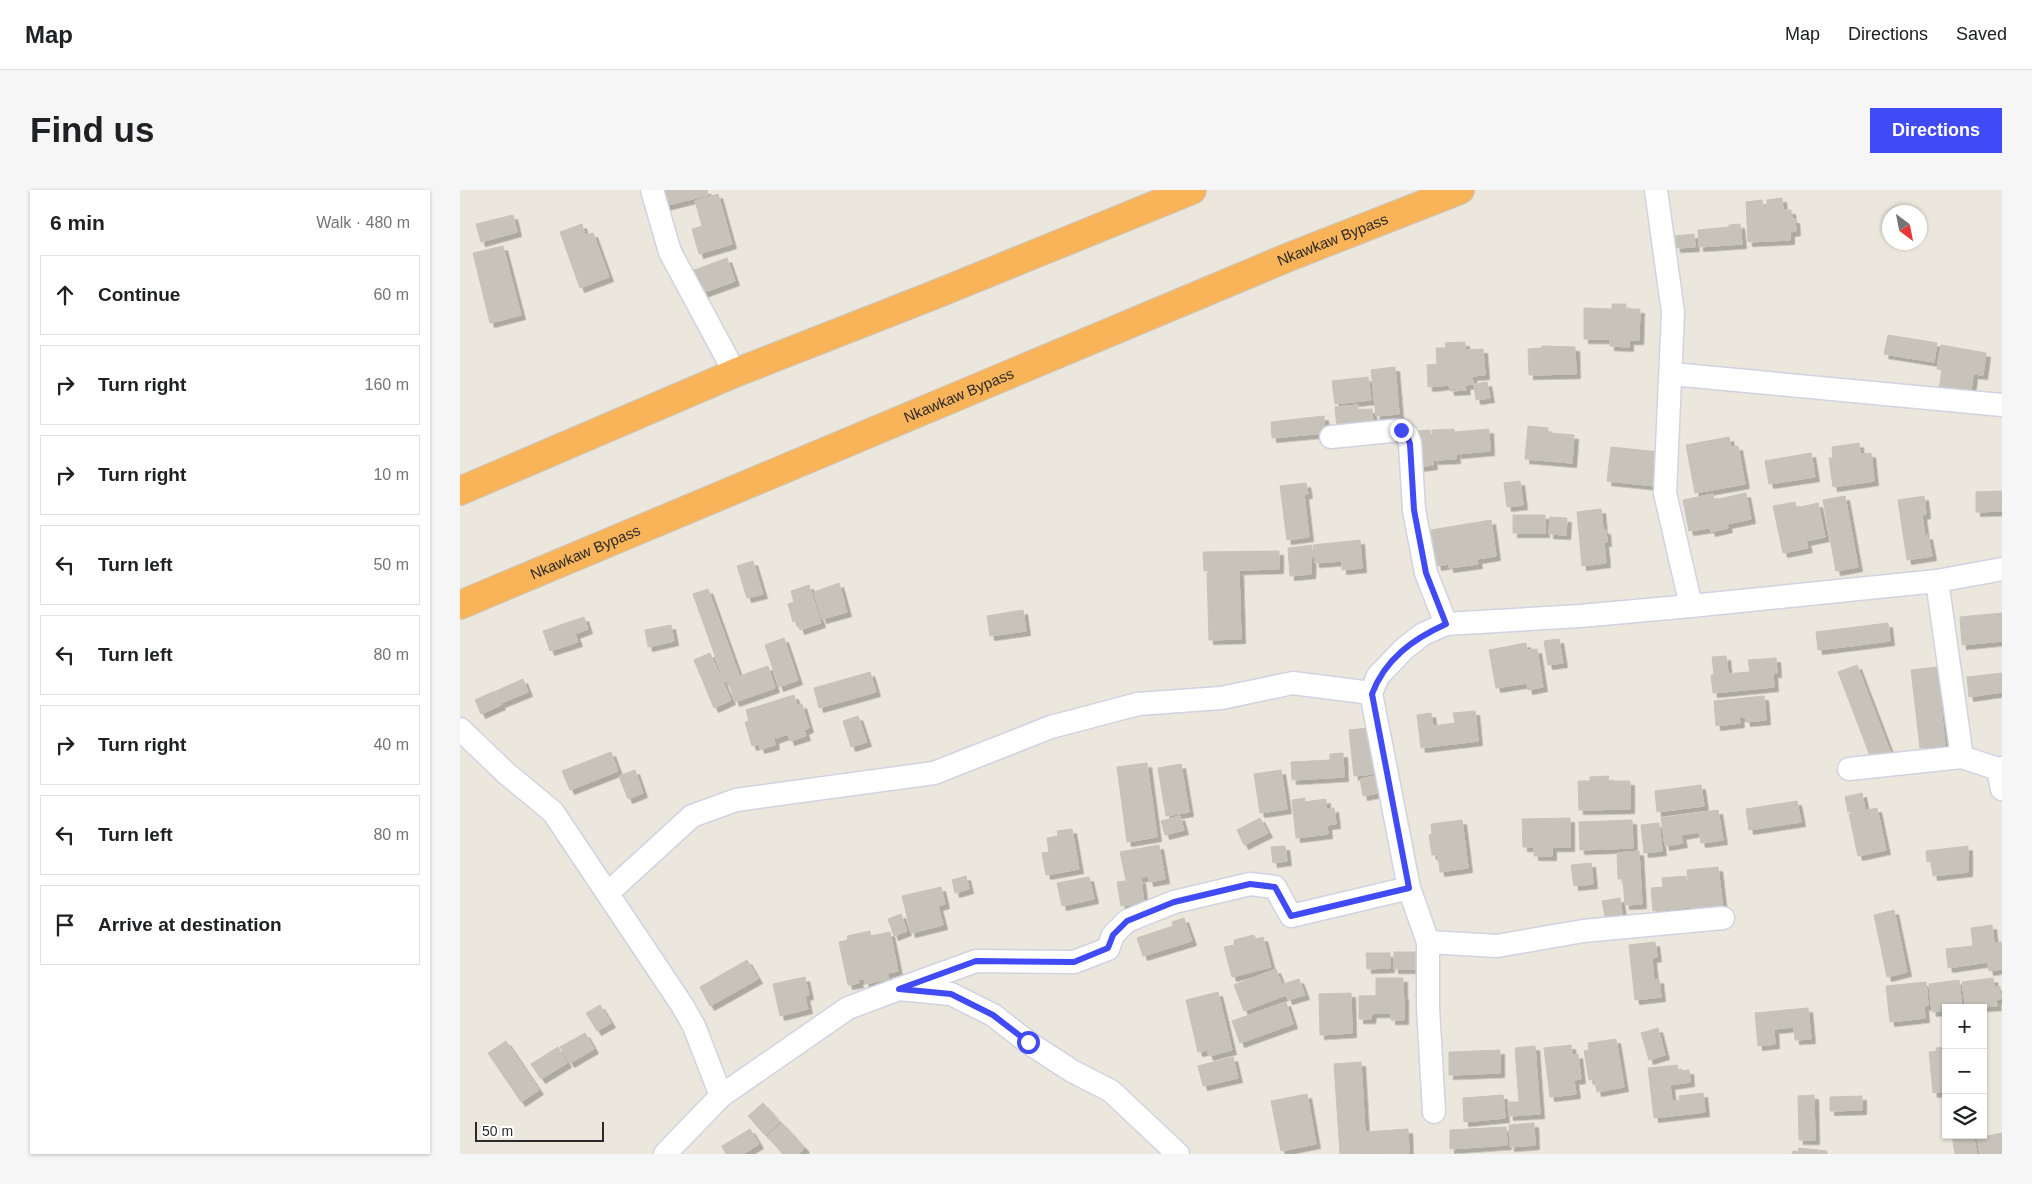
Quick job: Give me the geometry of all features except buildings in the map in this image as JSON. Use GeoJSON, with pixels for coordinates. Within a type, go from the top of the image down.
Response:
{"type":"FeatureCollection","features":[{"type":"Feature","properties":{"kind":"highway"},"geometry":{"type":"LineString","coordinates":[[460,491],[735,373],[934,295],[1192,190]]}},
{"type":"Feature","properties":{"kind":"highway","name":"Nkawkaw Bypass"},"geometry":{"type":"LineString","coordinates":[[460,605],[1289,257],[1460,190]]}},
{"type":"Feature","properties":{"kind":"street"},"geometry":{"type":"LineString","coordinates":[[652,190],[670,252],[735,373]]}},
{"type":"Feature","properties":{"kind":"street"},"geometry":{"type":"LineString","coordinates":[[1656,190],[1673,312],[1672,374],[1665,493],[1691,606]]}},
{"type":"Feature","properties":{"kind":"street"},"geometry":{"type":"LineString","coordinates":[[1672,374],[2002,405]]}},
{"type":"Feature","properties":{"kind":"street"},"geometry":{"type":"LineString","coordinates":[[1331,436],[1401,430],[1407,435],[1410,444],[1414,510],[1426,573],[1446,624]]}},
{"type":"Feature","properties":{"kind":"street"},"geometry":{"type":"LineString","coordinates":[[1434,1112],[1428,1007],[1428,942],[1409,888],[1372,694],[1378,676],[1404,649],[1423,634],[1446,624],[1580,616],[1691,606],[1937,581],[2002,569]]}},
{"type":"Feature","properties":{"kind":"street"},"geometry":{"type":"LineString","coordinates":[[1937,581],[1962,757]]}},
{"type":"Feature","properties":{"kind":"street"},"geometry":{"type":"LineString","coordinates":[[609,892],[692,816],[736,800],[934,773],[1052,727],[1138,704],[1221,698],[1293,683],[1372,694]]}},
{"type":"Feature","properties":{"kind":"street"},"geometry":{"type":"LineString","coordinates":[[460,729],[506,773],[553,812],[609,892],[682,1005],[705,1052],[721,1096]]}},
{"type":"Feature","properties":{"kind":"street"},"geometry":{"type":"LineString","coordinates":[[1849,769],[1962,757],[2001,775]]}},
{"type":"Feature","properties":{"kind":"street"},"geometry":{"type":"LineString","coordinates":[[665,1154],[721,1096],[848,1008],[976,961],[1074,962],[1108,948],[1113,935],[1127,921],[1174,902],[1250,884],[1275,887],[1291,916],[1409,888]]}},
{"type":"Feature","properties":{"kind":"street"},"geometry":{"type":"LineString","coordinates":[[1428,942],[1497,946],[1583,931],[1723,918]]}},
{"type":"Feature","properties":{"kind":"street"},"geometry":{"type":"LineString","coordinates":[[899,989],[951,994],[993,1015],[1072,1071],[1111,1091],[1178,1154]]}},
{"type":"Feature","properties":{"kind":"route"},"geometry":{"type":"LineString","coordinates":[[1028,1042],[993,1015],[951,994],[899,989],[976,961],[1074,962],[1108,948],[1113,935],[1127,921],[1174,902],[1250,884],[1275,887],[1291,916],[1409,888],[1372,694],[1378,676],[1387,665],[1423,634],[1446,624],[1426,573],[1414,510],[1410,444],[1407,435],[1401,430]]}}]}
